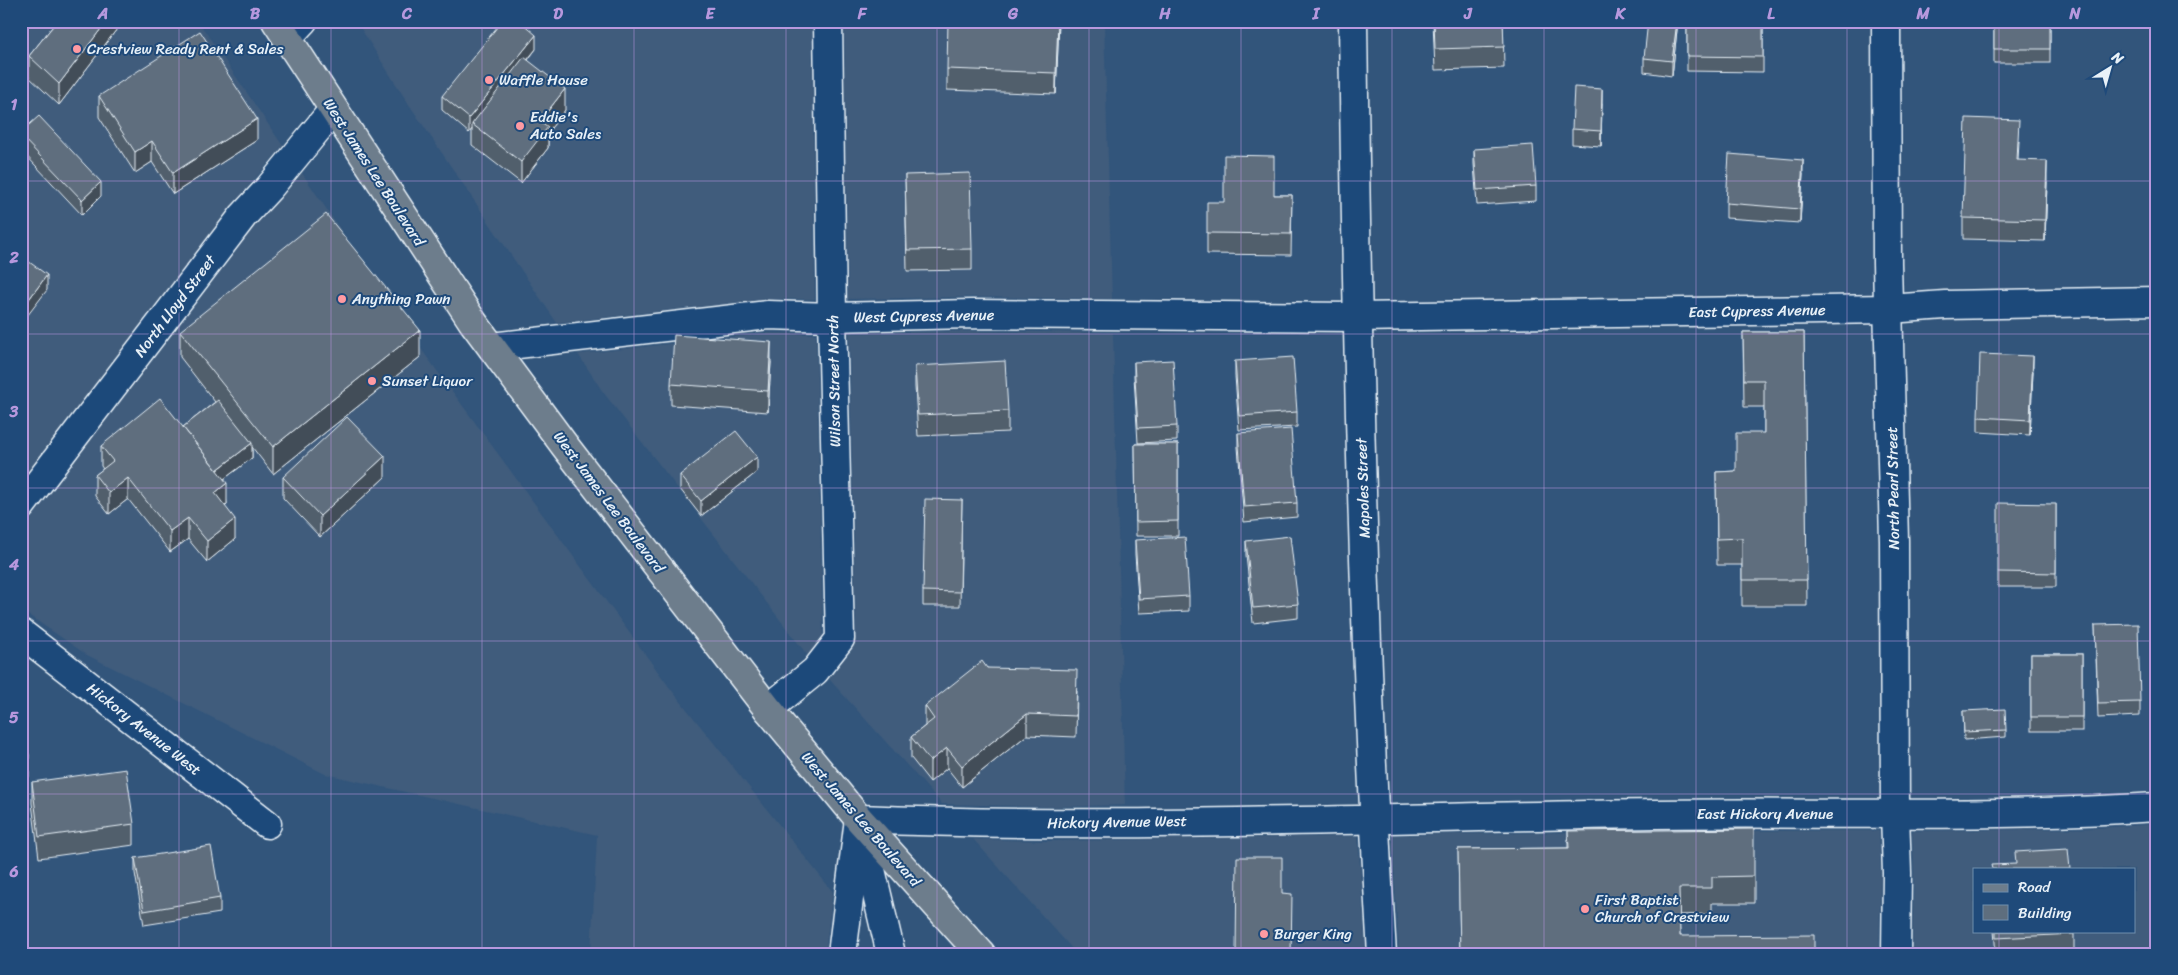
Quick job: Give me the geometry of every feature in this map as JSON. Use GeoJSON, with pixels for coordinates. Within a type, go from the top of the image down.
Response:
{"type":"FeatureCollection","features":[{"type":"Feature","properties":{"kind":"main road","name":"West James Lee Boulevard"},"geometry":{"type":"LineString","coordinates":[[289,27],[332,110],[473,322],[565,446],[768,709],[859,819],[981,954]]}},
{"type":"Feature","properties":{"kind":"street","name":"Wilson Street North"},"geometry":{"type":"LineString","coordinates":[[768,709],[815,671],[840,639],[832,317],[828,21]]}},
{"type":"Feature","properties":{"kind":"street","name":"Mapoles Street"},"geometry":{"type":"LineString","coordinates":[[1353,21],[1357,317],[1374,819],[1382,954]]}},
{"type":"Feature","properties":{"kind":"street","name":"North Pearl Street"},"geometry":{"type":"LineString","coordinates":[[1886,21],[1887,263],[1894,541],[1896,954]]}},
{"type":"Feature","properties":{"kind":"street","name":"North Lloyd Street"},"geometry":{"type":"LineString","coordinates":[[21,506],[243,216],[269,188],[332,110]]}},
{"type":"Feature","properties":{"kind":"street","name":"East Cypress Avenue"},"geometry":{"type":"LineString","coordinates":[[1357,317],[1889,309],[1945,305],[2157,301]]}},
{"type":"Feature","properties":{"kind":"street","name":"West Cypress Avenue"},"geometry":{"type":"LineString","coordinates":[[492,347],[768,315],[832,317],[972,314],[1357,317]]}},
{"type":"Feature","properties":{"kind":"street","name":"Hickory Avenue West"},"geometry":{"type":"LineString","coordinates":[[21,633],[267,824]]}},
{"type":"Feature","properties":{"kind":"street","name":"East Hickory Avenue"},"geometry":{"type":"LineString","coordinates":[[1374,819],[1658,814],[1895,814],[2097,811],[2157,807]]}},
{"type":"Feature","properties":{"kind":"street","name":"Hickory Avenue West"},"geometry":{"type":"LineString","coordinates":[[859,819],[1049,824],[1374,819]]}},
{"type":"Feature","properties":{"kind":"street"},"geometry":{"type":"LineString","coordinates":[[842,954],[859,819]]}},
{"type":"Feature","properties":{"kind":"street"},"geometry":{"type":"LineString","coordinates":[[859,819],[891,954]]}},
{"type":"Feature","properties":{"kind":"shaded area"},"geometry":{"type":"Polygon","coordinates":[[[21,21],[198,21],[283,146],[231,207],[21,481],[21,21]]]}},
{"type":"Feature","properties":{"kind":"shaded area"},"geometry":{"type":"Polygon","coordinates":[[[356,21],[812,21],[815,299],[769,299],[557,323],[406,100],[356,21]]]}},
{"type":"Feature","properties":{"kind":"shaded area"},"geometry":{"type":"Polygon","coordinates":[[[844,21],[1104,21],[1112,299],[974,297],[848,299],[844,21]]]}},
{"type":"Feature","properties":{"kind":"shaded area"},"geometry":{"type":"Polygon","coordinates":[[[302,173],[424,353],[670,688],[833,892],[825,954],[591,954],[597,835],[325,774],[87,655],[21,610],[21,532],[255,226],[302,173]]]}},
{"type":"Feature","properties":{"kind":"shaded area"},"geometry":{"type":"Polygon","coordinates":[[[970,331],[1113,333],[1125,805],[1051,807],[942,804],[829,679],[852,649],[856,636],[849,333],[970,331]]]}},
{"type":"Feature","properties":{"kind":"shaded area"},"geometry":{"type":"Polygon","coordinates":[[[766,333],[816,334],[823,635],[808,656],[603,392],[578,354],[766,333]]]}},
{"type":"Feature","properties":{"kind":"shaded area"},"geometry":{"type":"Polygon","coordinates":[[[2157,824],[2157,954],[1912,954],[1914,870],[1912,831],[2095,828],[2157,824]]]}},
{"type":"Feature","properties":{"kind":"shaded area"},"geometry":{"type":"Polygon","coordinates":[[[1655,831],[1879,831],[1881,876],[1879,954],[1399,954],[1392,835],[1655,831]]]}},
{"type":"Feature","properties":{"kind":"shaded area"},"geometry":{"type":"Polygon","coordinates":[[[1358,836],[1366,954],[1077,954],[973,839],[1047,841],[1358,836]]]}},
{"type":"Feature","properties":{"kind":"building"},"geometry":{"type":"Polygon","coordinates":[[[57,21],[107,21],[59,84],[29,56],[57,21]]]}},
{"type":"Feature","properties":{"kind":"building","name":"Waffle House"},"geometry":{"type":"Polygon","coordinates":[[[502,21],[520,21],[536,35],[469,118],[442,96],[502,21]]]}},
{"type":"Feature","properties":{"kind":"building"},"geometry":{"type":"Polygon","coordinates":[[[948,21],[1058,21],[1056,73],[947,69],[948,21]]]}},
{"type":"Feature","properties":{"kind":"building"},"geometry":{"type":"Polygon","coordinates":[[[1434,21],[1503,21],[1504,47],[1435,49],[1434,21]]]}},
{"type":"Feature","properties":{"kind":"building"},"geometry":{"type":"Polygon","coordinates":[[[1648,21],[1677,21],[1672,61],[1644,58],[1648,21]]]}},
{"type":"Feature","properties":{"kind":"building"},"geometry":{"type":"Polygon","coordinates":[[[1687,21],[1763,21],[1763,57],[1687,56],[1687,21]]]}},
{"type":"Feature","properties":{"kind":"building"},"geometry":{"type":"Polygon","coordinates":[[[1994,21],[2050,21],[2050,49],[1994,49],[1994,21]]]}},
{"type":"Feature","properties":{"kind":"building"},"geometry":{"type":"Polygon","coordinates":[[[200,31],[257,119],[173,173],[152,141],[135,152],[99,96],[200,31]]]}},
{"type":"Feature","properties":{"kind":"building","name":"Eddie's Auto Sales"},"geometry":{"type":"Polygon","coordinates":[[[524,57],[565,89],[540,121],[548,127],[521,162],[472,124],[524,57]]]}},
{"type":"Feature","properties":{"kind":"building"},"geometry":{"type":"Polygon","coordinates":[[[1574,87],[1602,89],[1601,131],[1572,129],[1574,87]]]}},
{"type":"Feature","properties":{"kind":"building"},"geometry":{"type":"Polygon","coordinates":[[[39,116],[101,182],[82,200],[21,136],[21,132],[39,116]]]}},
{"type":"Feature","properties":{"kind":"building"},"geometry":{"type":"Polygon","coordinates":[[[1966,118],[2019,120],[2017,160],[2047,161],[2045,220],[1963,218],[1966,118]]]}},
{"type":"Feature","properties":{"kind":"building"},"geometry":{"type":"Polygon","coordinates":[[[1533,145],[1536,186],[1477,190],[1474,149],[1533,145]]]}},
{"type":"Feature","properties":{"kind":"building"},"geometry":{"type":"Polygon","coordinates":[[[1729,154],[1803,160],[1800,209],[1726,203],[1729,154]]]}},
{"type":"Feature","properties":{"kind":"building"},"geometry":{"type":"Polygon","coordinates":[[[1224,155],[1274,156],[1274,195],[1292,195],[1291,234],[1207,233],[1207,202],[1224,202],[1224,155]]]}},
{"type":"Feature","properties":{"kind":"building"},"geometry":{"type":"Polygon","coordinates":[[[970,173],[972,249],[907,250],[905,175],[970,173]]]}},
{"type":"Feature","properties":{"kind":"building"},"geometry":{"type":"Polygon","coordinates":[[[326,214],[420,330],[273,447],[180,331],[326,214]]]}},
{"type":"Feature","properties":{"kind":"building"},"geometry":{"type":"Polygon","coordinates":[[[21,256],[47,275],[21,310],[21,256]]]}},
{"type":"Feature","properties":{"kind":"building"},"geometry":{"type":"Polygon","coordinates":[[[1743,332],[1804,332],[1807,580],[1742,580],[1742,538],[1717,539],[1716,472],[1736,471],[1736,433],[1764,433],[1764,380],[1744,380],[1743,332]]]}},
{"type":"Feature","properties":{"kind":"building"},"geometry":{"type":"Polygon","coordinates":[[[674,335],[771,342],[768,391],[671,384],[674,335]]]}},
{"type":"Feature","properties":{"kind":"building"},"geometry":{"type":"Polygon","coordinates":[[[1980,354],[2033,356],[2030,420],[1978,417],[1980,354]]]}},
{"type":"Feature","properties":{"kind":"building"},"geometry":{"type":"Polygon","coordinates":[[[1293,357],[1297,412],[1239,416],[1235,361],[1293,357]]]}},
{"type":"Feature","properties":{"kind":"building"},"geometry":{"type":"Polygon","coordinates":[[[1173,360],[1177,426],[1138,428],[1134,362],[1173,360]]]}},
{"type":"Feature","properties":{"kind":"building"},"geometry":{"type":"Polygon","coordinates":[[[1005,361],[1008,411],[918,415],[915,366],[1005,361]]]}},
{"type":"Feature","properties":{"kind":"building"},"geometry":{"type":"Polygon","coordinates":[[[160,398],[227,483],[215,493],[235,519],[207,541],[188,518],[170,531],[128,478],[109,493],[95,475],[113,461],[101,446],[160,398]]]}},
{"type":"Feature","properties":{"kind":"building"},"geometry":{"type":"Polygon","coordinates":[[[218,400],[252,443],[217,470],[183,427],[218,400]]]}},
{"type":"Feature","properties":{"kind":"building"},"geometry":{"type":"Polygon","coordinates":[[[347,417],[385,456],[320,516],[283,477],[347,417]]]}},
{"type":"Feature","properties":{"kind":"building"},"geometry":{"type":"Polygon","coordinates":[[[1291,429],[1297,503],[1244,507],[1238,433],[1291,429]]]}},
{"type":"Feature","properties":{"kind":"building"},"geometry":{"type":"Polygon","coordinates":[[[736,431],[757,457],[701,501],[680,475],[736,431]]]}},
{"type":"Feature","properties":{"kind":"building"},"geometry":{"type":"Polygon","coordinates":[[[1135,444],[1178,444],[1178,521],[1136,522],[1135,444]]]}},
{"type":"Feature","properties":{"kind":"building"},"geometry":{"type":"Polygon","coordinates":[[[925,499],[962,500],[960,592],[923,591],[925,499]]]}},
{"type":"Feature","properties":{"kind":"building"},"geometry":{"type":"Polygon","coordinates":[[[1998,503],[2056,504],[2056,573],[1998,572],[1998,503]]]}},
{"type":"Feature","properties":{"kind":"building"},"geometry":{"type":"Polygon","coordinates":[[[1290,536],[1298,604],[1253,608],[1246,541],[1290,536]]]}},
{"type":"Feature","properties":{"kind":"building"},"geometry":{"type":"Polygon","coordinates":[[[1185,537],[1189,596],[1139,599],[1135,540],[1185,537]]]}},
{"type":"Feature","properties":{"kind":"building"},"geometry":{"type":"Polygon","coordinates":[[[2138,624],[2140,702],[2098,703],[2095,625],[2138,624]]]}},
{"type":"Feature","properties":{"kind":"building"},"geometry":{"type":"Polygon","coordinates":[[[2031,654],[2082,654],[2082,717],[2031,717],[2031,654]]]}},
{"type":"Feature","properties":{"kind":"building"},"geometry":{"type":"Polygon","coordinates":[[[982,661],[987,668],[1077,670],[1076,716],[1027,714],[962,766],[947,748],[930,761],[911,737],[934,719],[925,706],[982,661]]]}},
{"type":"Feature","properties":{"kind":"building"},"geometry":{"type":"Polygon","coordinates":[[[21,707],[29,756],[21,757],[21,707]]]}},
{"type":"Feature","properties":{"kind":"building"},"geometry":{"type":"Polygon","coordinates":[[[2005,709],[2006,730],[1964,732],[1963,711],[2005,709]]]}},
{"type":"Feature","properties":{"kind":"building"},"geometry":{"type":"Polygon","coordinates":[[[126,769],[134,824],[39,837],[32,782],[126,769]]]}},
{"type":"Feature","properties":{"kind":"building","name":"First Baptist Church of Crestview"},"geometry":{"type":"Polygon","coordinates":[[[1754,829],[1754,876],[1712,877],[1712,888],[1679,888],[1680,936],[1814,935],[1814,954],[1460,954],[1458,849],[1569,848],[1568,831],[1754,829]]]}},
{"type":"Feature","properties":{"kind":"building"},"geometry":{"type":"Polygon","coordinates":[[[211,846],[220,898],[144,911],[135,858],[211,846]]]}},
{"type":"Feature","properties":{"kind":"building"},"geometry":{"type":"Polygon","coordinates":[[[2068,849],[2070,868],[1992,868],[1991,865],[2016,864],[2015,852],[2068,849]]]}},
{"type":"Feature","properties":{"kind":"building","name":"Burger King"},"geometry":{"type":"Polygon","coordinates":[[[1237,857],[1282,857],[1282,893],[1292,894],[1291,954],[1236,954],[1237,857]]]}},
{"type":"Feature","properties":{"kind":"building"},"geometry":{"type":"Polygon","coordinates":[[[1996,932],[2074,932],[2074,934],[1996,938],[1996,932]]]}},
{"type":"Feature","properties":{"kind":"place","name":"Crestview Ready Rent & Sales"},"geometry":{"type":"Point","coordinates":[77,49]}},
{"type":"Feature","properties":{"kind":"place","name":"Waffle House"},"geometry":{"type":"Point","coordinates":[489,80]}},
{"type":"Feature","properties":{"kind":"place","name":"Eddie's Auto Sales"},"geometry":{"type":"Point","coordinates":[520,126]}},
{"type":"Feature","properties":{"kind":"place","name":"Anything Pawn"},"geometry":{"type":"Point","coordinates":[342,299]}},
{"type":"Feature","properties":{"kind":"place","name":"Sunset Liquor"},"geometry":{"type":"Point","coordinates":[372,381]}},
{"type":"Feature","properties":{"kind":"place","name":"First Baptist Church of Crestview"},"geometry":{"type":"Point","coordinates":[1585,909]}},
{"type":"Feature","properties":{"kind":"place","name":"Burger King"},"geometry":{"type":"Point","coordinates":[1264,934]}}]}
